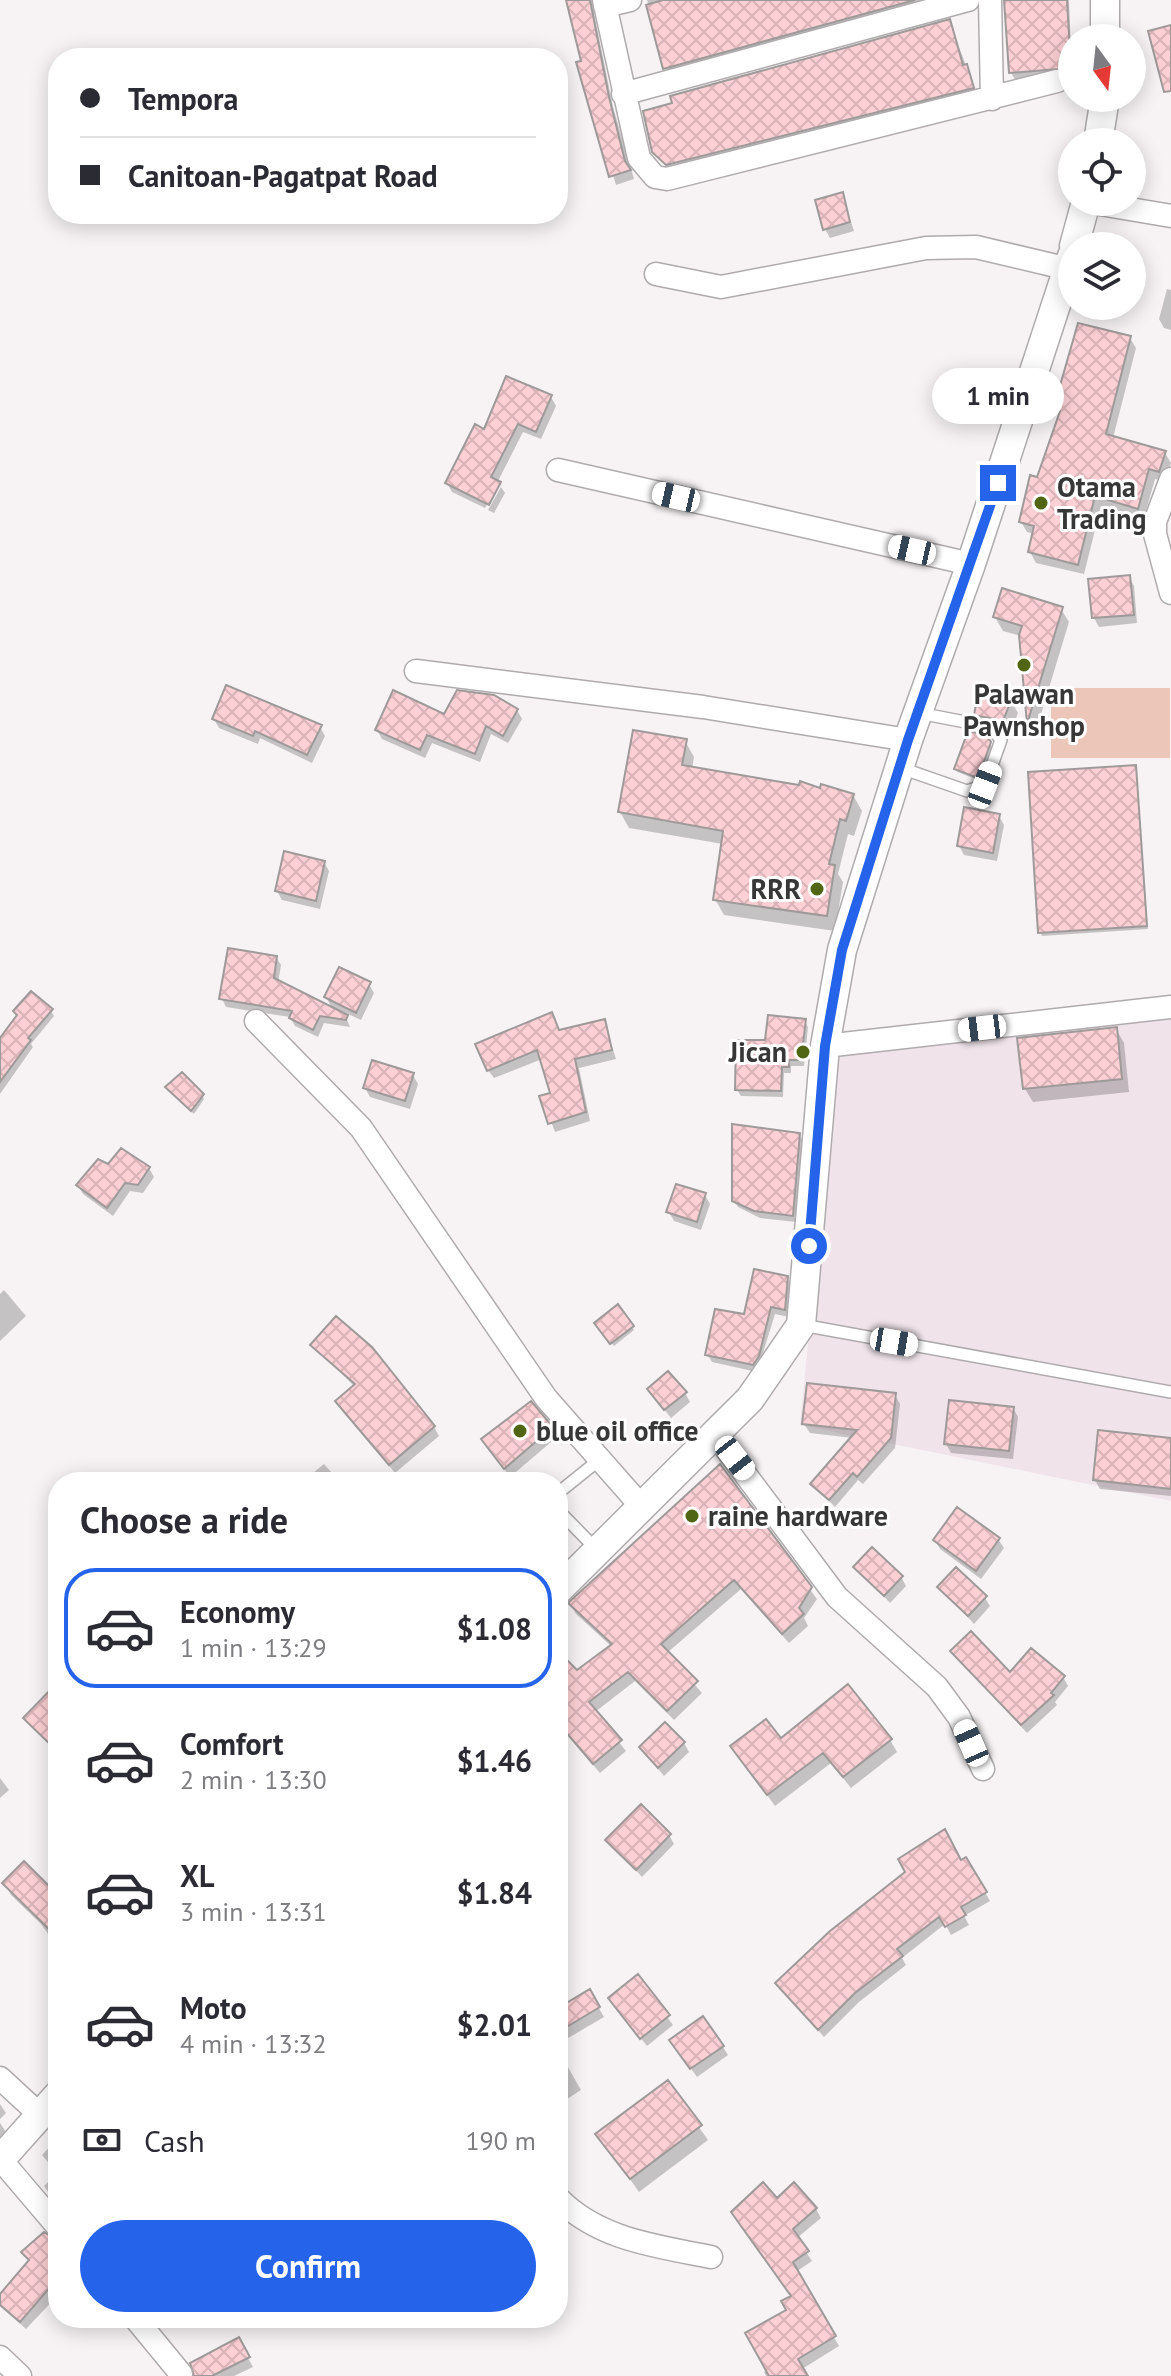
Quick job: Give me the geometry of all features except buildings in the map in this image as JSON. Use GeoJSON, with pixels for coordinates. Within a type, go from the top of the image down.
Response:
{"type":"FeatureCollection","features":[{"type":"Feature","properties":{"kind":"street"},"geometry":{"type":"LineString","coordinates":[[630,0],[604,3],[639,158],[655,177],[667,179],[1057,81]]}},
{"type":"Feature","properties":{"kind":"street"},"geometry":{"type":"LineString","coordinates":[[623,94],[968,0]]}},
{"type":"Feature","properties":{"kind":"street"},"geometry":{"type":"LineString","coordinates":[[990,0],[992,99]]}},
{"type":"Feature","properties":{"kind":"street"},"geometry":{"type":"LineString","coordinates":[[1105,0],[1105,24]]}},
{"type":"Feature","properties":{"kind":"street"},"geometry":{"type":"LineString","coordinates":[[1146,212],[1171,216]]}},
{"type":"Feature","properties":{"kind":"street"},"geometry":{"type":"LineString","coordinates":[[656,274],[721,287],[843,262],[939,248],[976,247],[1058,256]]}},
{"type":"Feature","properties":{"kind":"street"},"geometry":{"type":"LineString","coordinates":[[568,1580],[750,1399],[801,1325],[825,1046],[842,950],[908,740],[971,564],[1058,300]]}},
{"type":"Feature","properties":{"kind":"street"},"geometry":{"type":"LineString","coordinates":[[558,470],[971,564]]}},
{"type":"Feature","properties":{"kind":"street"},"geometry":{"type":"LineString","coordinates":[[1171,479],[1155,522],[1155,534],[1171,593]]}},
{"type":"Feature","properties":{"kind":"street"},"geometry":{"type":"LineString","coordinates":[[416,671],[703,707],[908,740]]}},
{"type":"Feature","properties":{"kind":"street"},"geometry":{"type":"LineString","coordinates":[[825,1046],[1171,1007]]}},
{"type":"Feature","properties":{"kind":"street"},"geometry":{"type":"LineString","coordinates":[[256,1021],[361,1128],[511,1351],[599,1460],[641,1506]]}},
{"type":"Feature","properties":{"kind":"street"},"geometry":{"type":"LineString","coordinates":[[716,1435],[837,1597],[937,1687],[959,1717],[983,1769]]}},
{"type":"Feature","properties":{"kind":"street"},"geometry":{"type":"LineString","coordinates":[[0,2078],[48,2103]]}},
{"type":"Feature","properties":{"kind":"street"},"geometry":{"type":"LineString","coordinates":[[48,2105],[0,2160],[48,2215]]}},
{"type":"Feature","properties":{"kind":"street"},"geometry":{"type":"LineString","coordinates":[[568,2206],[589,2223],[613,2234],[711,2257]]}},
{"type":"Feature","properties":{"kind":"street"},"geometry":{"type":"LineString","coordinates":[[143,2328],[181,2374]]}},
{"type":"Feature","properties":{"kind":"street"},"geometry":{"type":"LineString","coordinates":[[0,2357],[20,2376]]}},
{"type":"Feature","properties":{"kind":"lane"},"geometry":{"type":"LineString","coordinates":[[900,767],[967,791],[985,785],[1001,740],[991,727],[918,713]]}},
{"type":"Feature","properties":{"kind":"lane"},"geometry":{"type":"LineString","coordinates":[[801,1325],[1171,1392]]}},
{"type":"Feature","properties":{"kind":"lane"},"geometry":{"type":"LineString","coordinates":[[568,1485],[599,1460]]}},
{"type":"Feature","properties":{"kind":"lane"},"geometry":{"type":"LineString","coordinates":[[568,1520],[597,1550]]}},
{"type":"Feature","properties":{"kind":"shaded area"},"geometry":{"type":"Polygon","coordinates":[[[1051,688],[1170,688],[1170,758],[1051,758],[1051,688]]]}},
{"type":"Feature","properties":{"kind":"shaded area"},"geometry":{"type":"Polygon","coordinates":[[[1171,1016],[1171,1501],[800,1425],[837,1048],[1171,1016]]]}},
{"type":"Feature","properties":{"kind":"place","name":"Otama Trading"},"geometry":{"type":"Point","coordinates":[1041,503]}},
{"type":"Feature","properties":{"kind":"place","name":"Palawan Pawnshop"},"geometry":{"type":"Point","coordinates":[1024,665]}},
{"type":"Feature","properties":{"kind":"place","name":"RRR"},"geometry":{"type":"Point","coordinates":[817,889]}},
{"type":"Feature","properties":{"kind":"place","name":"Jican"},"geometry":{"type":"Point","coordinates":[803,1052]}},
{"type":"Feature","properties":{"kind":"place","name":"blue oil office"},"geometry":{"type":"Point","coordinates":[520,1431]}},
{"type":"Feature","properties":{"kind":"place","name":"raine hardware"},"geometry":{"type":"Point","coordinates":[692,1516]}},
{"type":"Feature","properties":{"kind":"route"},"geometry":{"type":"LineString","coordinates":[[809,1246],[825,1046],[842,950],[908,740],[998,483]]}}]}
